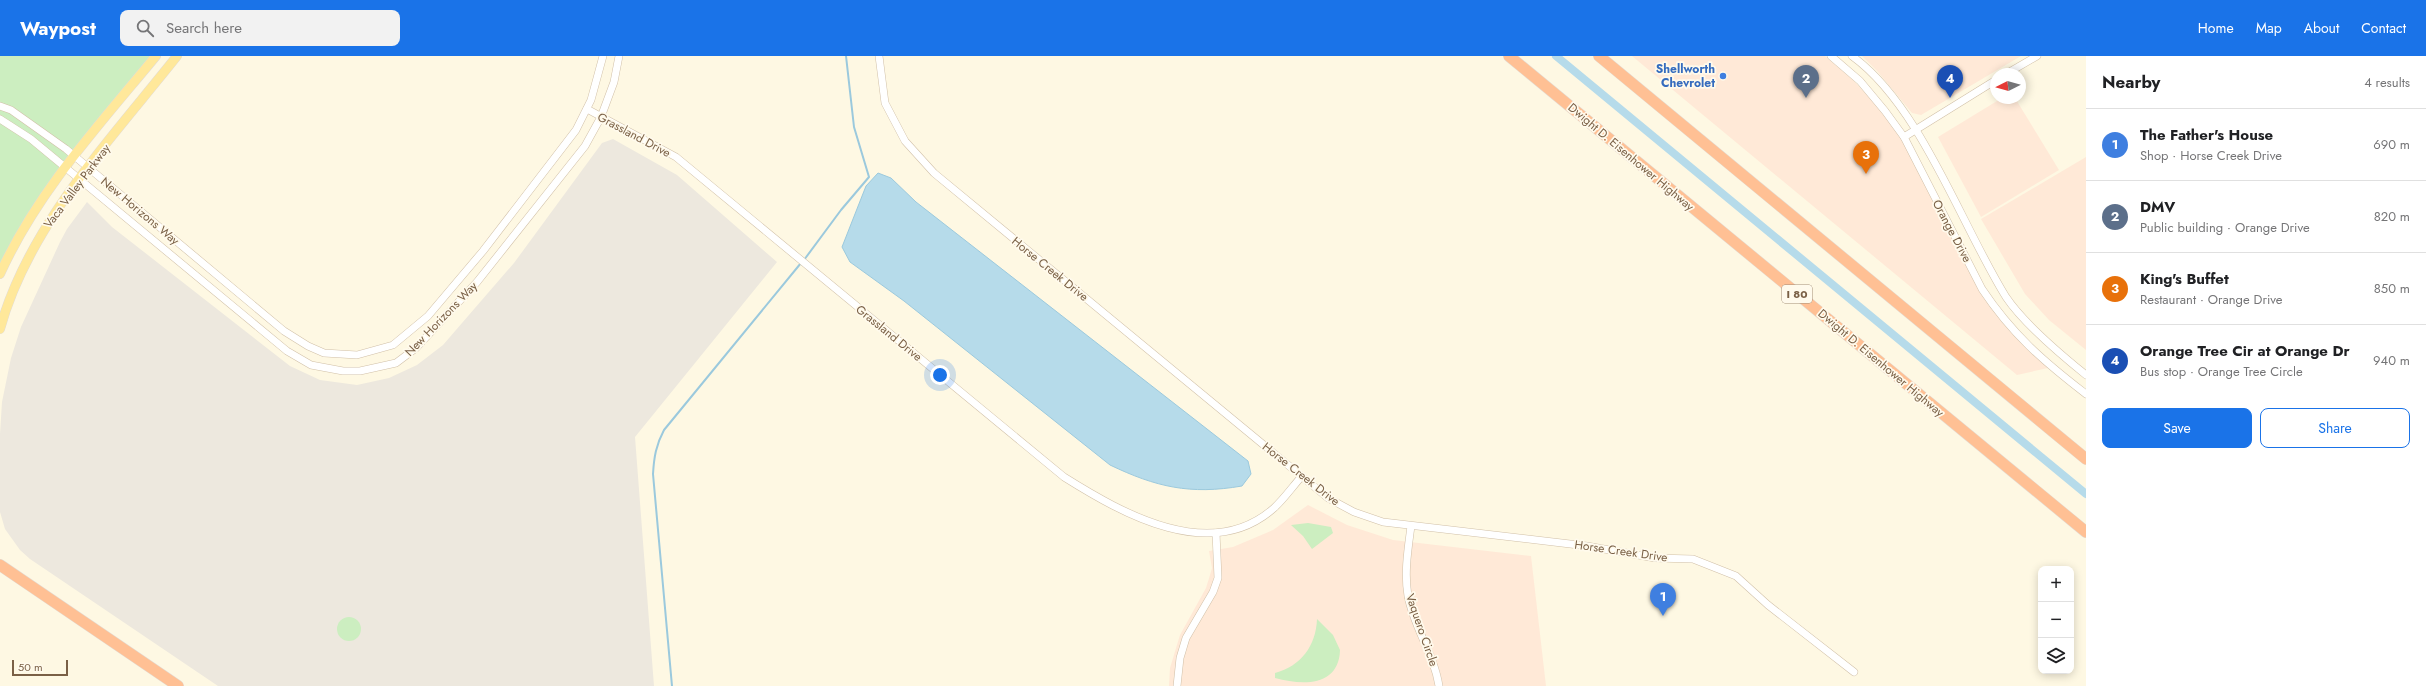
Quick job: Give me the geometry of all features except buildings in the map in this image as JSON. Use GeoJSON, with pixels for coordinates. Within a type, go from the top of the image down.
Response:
{"type":"FeatureCollection","features":[{"type":"Feature","properties":{"kind":"highway","name":"Dwight D. Eisenhower Highway"},"geometry":{"type":"LineString","coordinates":[[1509,56],[2086,532]]}},
{"type":"Feature","properties":{"kind":"highway"},"geometry":{"type":"LineString","coordinates":[[1599,56],[2086,459]]}},
{"type":"Feature","properties":{"kind":"highway"},"geometry":{"type":"LineString","coordinates":[[0,565],[178,686]]}},
{"type":"Feature","properties":{"kind":"main road","name":"Vaca Valley Parkway"},"geometry":{"type":"LineString","coordinates":[[0,274],[25,225],[65,168],[156,56]]}},
{"type":"Feature","properties":{"kind":"main road","name":"Vaca Valley Parkway"},"geometry":{"type":"LineString","coordinates":[[0,329],[10,300],[42,234],[79,180],[178,56]]}},
{"type":"Feature","properties":{"kind":"street","name":"New Horizons Way"},"geometry":{"type":"LineString","coordinates":[[0,106],[11,110],[37,127],[74,156],[284,331],[308,346],[324,353],[357,355],[393,345],[428,316],[542,176],[576,130],[591,100],[603,56]]}},
{"type":"Feature","properties":{"kind":"street","name":"New Horizons Way"},"geometry":{"type":"LineString","coordinates":[[0,119],[31,139],[287,351],[311,365],[343,371],[360,371],[396,363],[416,348],[477,282],[585,146],[601,117],[614,82],[619,56]]}},
{"type":"Feature","properties":{"kind":"street","name":"Horse Creek Drive"},"geometry":{"type":"LineString","coordinates":[[879,56],[885,103],[905,141],[934,173],[1328,498],[1354,512],[1383,522],[1587,546],[1655,558],[1693,559],[1736,576],[1768,605],[1854,672]]}},
{"type":"Feature","properties":{"kind":"street","name":"Orange Drive"},"geometry":{"type":"LineString","coordinates":[[1831,56],[1860,81],[1886,111],[1904,137],[1982,289],[1998,312],[2020,338],[2086,394]]}},
{"type":"Feature","properties":{"kind":"street","name":"Orange Drive"},"geometry":{"type":"LineString","coordinates":[[1852,56],[1888,92],[1914,130],[2007,298],[2041,336],[2086,375]]}},
{"type":"Feature","properties":{"kind":"street"},"geometry":{"type":"LineString","coordinates":[[2016,68],[2037,56]]}},
{"type":"Feature","properties":{"kind":"street"},"geometry":{"type":"LineString","coordinates":[[1904,137],[1990,84]]}},
{"type":"Feature","properties":{"kind":"street","name":"Grassland Drive"},"geometry":{"type":"LineString","coordinates":[[587,109],[676,157],[1064,478],[1101,500],[1176,531],[1198,534],[1216,533],[1242,528],[1274,509],[1302,476]]}},
{"type":"Feature","properties":{"kind":"street","name":"Vaquero Circle"},"geometry":{"type":"LineString","coordinates":[[1411,526],[1406,562],[1408,596],[1430,654],[1439,686]]}},
{"type":"Feature","properties":{"kind":"street"},"geometry":{"type":"LineString","coordinates":[[1177,686],[1180,658],[1186,638],[1213,592],[1218,578],[1216,533]]}},
{"type":"Feature","properties":{"kind":"shaded area"},"geometry":{"type":"Polygon","coordinates":[[[1632,56],[1825,56],[1852,79],[1883,112],[1900,136],[1979,285],[2027,347],[2048,368],[2017,375],[1632,56]]]}},
{"type":"Feature","properties":{"kind":"shaded area"},"geometry":{"type":"Polygon","coordinates":[[[1862,56],[2021,56],[2001,68],[1990,68],[1990,74],[1921,115],[1912,113],[1878,72],[1862,56]]]}},
{"type":"Feature","properties":{"kind":"shaded area"},"geometry":{"type":"Polygon","coordinates":[[[1992,104],[2019,104],[2059,170],[1981,217],[1938,137],[1992,104]]]}},
{"type":"Feature","properties":{"kind":"shaded area"},"geometry":{"type":"Polygon","coordinates":[[[613,139],[677,175],[777,262],[635,437],[654,686],[218,686],[30,559],[20,550],[5,529],[0,512],[0,434],[2,402],[11,358],[21,327],[60,242],[67,229],[87,202],[112,227],[290,366],[320,380],[357,385],[389,378],[417,365],[443,345],[514,263],[602,143],[613,139]]]}},
{"type":"Feature","properties":{"kind":"shaded area"},"geometry":{"type":"Polygon","coordinates":[[[2086,157],[2086,350],[2049,320],[2025,294],[1981,219],[2086,157]]]}},
{"type":"Feature","properties":{"kind":"shaded area"},"geometry":{"type":"Polygon","coordinates":[[[1308,505],[1347,525],[1393,540],[1531,556],[1546,686],[1169,686],[1170,668],[1180,635],[1206,588],[1210,575],[1212,568],[1209,551],[1233,547],[1273,530],[1308,505]]]}},
{"type":"Feature","properties":{"kind":"green space"},"geometry":{"type":"Polygon","coordinates":[[[0,56],[156,56],[58,177],[0,275],[0,56]]]}},
{"type":"Feature","properties":{"kind":"green space"},"geometry":{"type":"Polygon","coordinates":[[[1308,523],[1331,527],[1333,533],[1312,549],[1303,536],[1291,525],[1308,523]]]}},
{"type":"Feature","properties":{"kind":"green space"},"geometry":{"type":"Polygon","coordinates":[[[349,617],[358,620],[361,629],[358,638],[349,641],[340,638],[337,629],[340,620],[349,617]]]}},
{"type":"Feature","properties":{"kind":"green space"},"geometry":{"type":"Polygon","coordinates":[[[1317,619],[1333,635],[1340,650],[1338,662],[1334,671],[1327,677],[1308,682],[1286,681],[1275,678],[1275,673],[1292,665],[1305,654],[1314,638],[1317,619]]]}},
{"type":"Feature","properties":{"kind":"water"},"geometry":{"type":"Polygon","coordinates":[[[878,173],[891,178],[916,202],[1248,461],[1251,474],[1242,486],[1206,490],[1174,487],[1143,479],[1110,465],[904,301],[850,262],[842,247],[866,186],[878,173]]]}},
{"type":"Feature","properties":{"kind":"waterway"},"geometry":{"type":"LineString","coordinates":[[804,260],[841,210],[869,177],[854,127],[846,56]]}},
{"type":"Feature","properties":{"kind":"waterway"},"geometry":{"type":"LineString","coordinates":[[1556,56],[2086,494]]}},
{"type":"Feature","properties":{"kind":"waterway"},"geometry":{"type":"LineString","coordinates":[[672,686],[653,474],[657,446],[664,430],[801,263]]}},
{"type":"Feature","properties":{"kind":"place","name":"Shellworth Chevrolet"},"geometry":{"type":"Point","coordinates":[1723,76]}},
{"type":"Feature","properties":{"kind":"place","name":"DMV"},"geometry":{"type":"Point","coordinates":[1806,98]}},
{"type":"Feature","properties":{"kind":"place","name":"Orange Tree Cir at Orange Dr"},"geometry":{"type":"Point","coordinates":[1950,98]}},
{"type":"Feature","properties":{"kind":"place","name":"King's Buffet"},"geometry":{"type":"Point","coordinates":[1866,174]}},
{"type":"Feature","properties":{"kind":"place","name":"The Father's House"},"geometry":{"type":"Point","coordinates":[1663,616]}}]}
